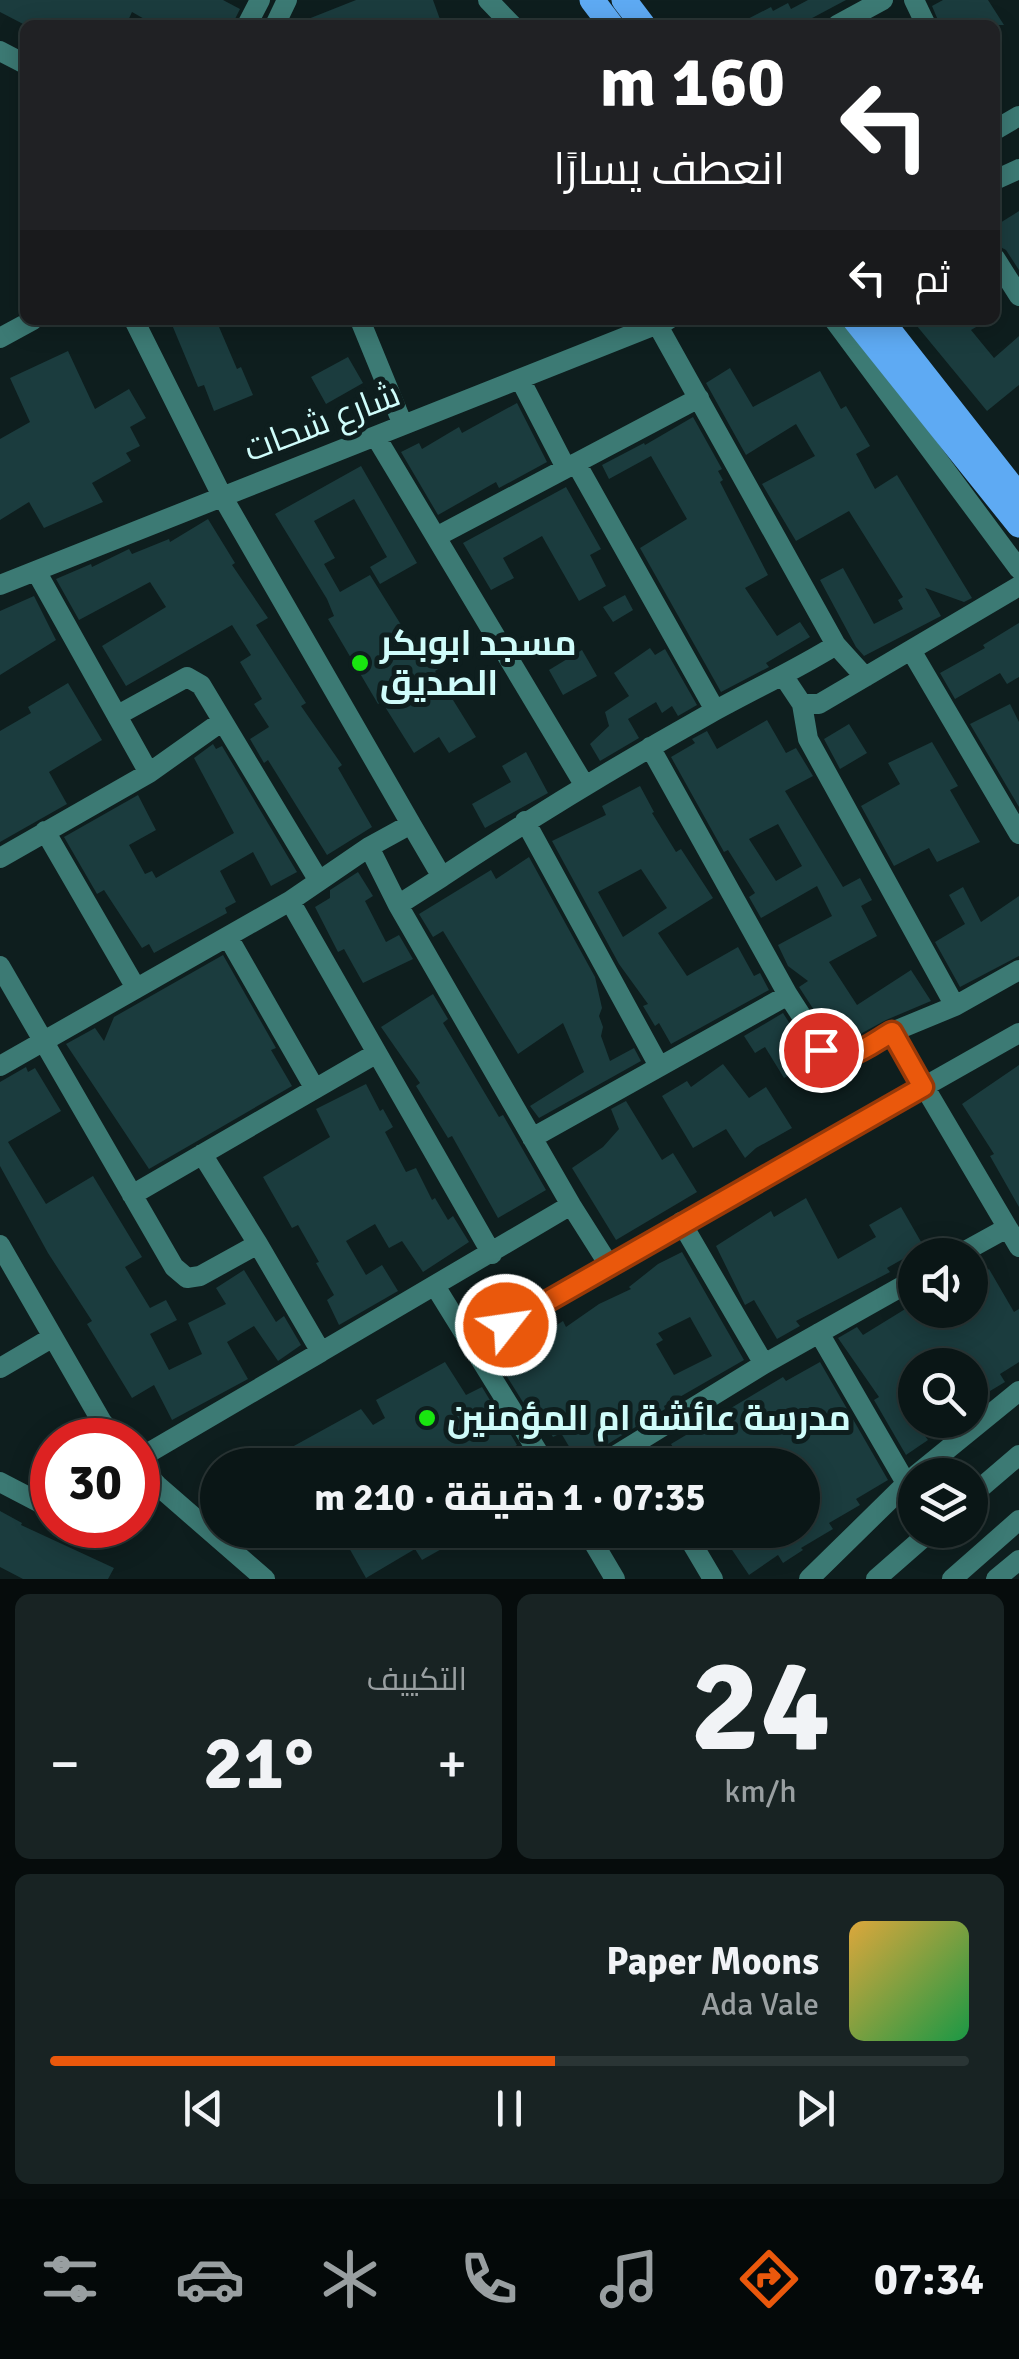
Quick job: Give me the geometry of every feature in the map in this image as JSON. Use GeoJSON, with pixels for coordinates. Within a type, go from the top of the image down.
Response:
{"type":"FeatureCollection","features":[{"type":"Feature","properties":{"kind":"main road"},"geometry":{"type":"LineString","coordinates":[[592,0],[607,20]]}},
{"type":"Feature","properties":{"kind":"main road"},"geometry":{"type":"LineString","coordinates":[[624,0],[639,20]]}},
{"type":"Feature","properties":{"kind":"main road"},"geometry":{"type":"LineString","coordinates":[[859,325],[1019,525]]}},
{"type":"Feature","properties":{"kind":"main road"},"geometry":{"type":"LineString","coordinates":[[885,325],[1019,496]]}},
{"type":"Feature","properties":{"kind":"street"},"geometry":{"type":"LineString","coordinates":[[488,0],[507,20]]}},
{"type":"Feature","properties":{"kind":"street"},"geometry":{"type":"LineString","coordinates":[[846,20],[883,0]]}},
{"type":"Feature","properties":{"kind":"street"},"geometry":{"type":"LineString","coordinates":[[1000,266],[1019,296]]}},
{"type":"Feature","properties":{"kind":"street"},"geometry":{"type":"LineString","coordinates":[[0,338],[24,325]]}},
{"type":"Feature","properties":{"kind":"street"},"geometry":{"type":"LineString","coordinates":[[136,325],[222,496],[442,877]]}},
{"type":"Feature","properties":{"kind":"street"},"geometry":{"type":"LineString","coordinates":[[362,325],[403,426]]}},
{"type":"Feature","properties":{"kind":"street","name":"شارع شحات"},"geometry":{"type":"LineString","coordinates":[[0,585],[655,325]]}},
{"type":"Feature","properties":{"kind":"street"},"geometry":{"type":"LineString","coordinates":[[664,325],[699,398],[836,644],[865,677]]}},
{"type":"Feature","properties":{"kind":"street"},"geometry":{"type":"LineString","coordinates":[[838,325],[1019,569]]}},
{"type":"Feature","properties":{"kind":"street"},"geometry":{"type":"LineString","coordinates":[[520,379],[715,710]]}},
{"type":"Feature","properties":{"kind":"street"},"geometry":{"type":"LineString","coordinates":[[436,538],[699,398]]}},
{"type":"Feature","properties":{"kind":"street"},"geometry":{"type":"LineString","coordinates":[[376,438],[585,786]]}},
{"type":"Feature","properties":{"kind":"street"},"geometry":{"type":"LineString","coordinates":[[36,571],[149,773]]}},
{"type":"Feature","properties":{"kind":"street"},"geometry":{"type":"LineString","coordinates":[[802,704],[819,704],[1019,586]]}},
{"type":"Feature","properties":{"kind":"street"},"geometry":{"type":"LineString","coordinates":[[398,905],[525,821],[715,710],[784,678],[836,644]]}},
{"type":"Feature","properties":{"kind":"street"},"geometry":{"type":"LineString","coordinates":[[912,652],[1019,834]]}},
{"type":"Feature","properties":{"kind":"street"},"geometry":{"type":"LineString","coordinates":[[118,715],[187,677],[201,685],[320,881]]}},
{"type":"Feature","properties":{"kind":"street"},"geometry":{"type":"LineString","coordinates":[[784,678],[802,704],[808,739],[955,1006]]}},
{"type":"Feature","properties":{"kind":"street"},"geometry":{"type":"LineString","coordinates":[[0,858],[149,773],[221,722]]}},
{"type":"Feature","properties":{"kind":"street"},"geometry":{"type":"LineString","coordinates":[[650,747],[788,995],[828,1058],[843,1059],[892,1032],[1015,980]]}},
{"type":"Feature","properties":{"kind":"street"},"geometry":{"type":"LineString","coordinates":[[525,821],[659,1066]]}},
{"type":"Feature","properties":{"kind":"street"},"geometry":{"type":"LineString","coordinates":[[0,1066],[290,901],[369,847],[411,824]]}},
{"type":"Feature","properties":{"kind":"street"},"geometry":{"type":"LineString","coordinates":[[45,831],[136,988]]}},
{"type":"Feature","properties":{"kind":"street"},"geometry":{"type":"LineString","coordinates":[[369,847],[398,905],[532,1138],[610,1265]]}},
{"type":"Feature","properties":{"kind":"street"},"geometry":{"type":"LineString","coordinates":[[290,901],[492,1254]]}},
{"type":"Feature","properties":{"kind":"street"},"geometry":{"type":"LineString","coordinates":[[228,937],[314,1089]]}},
{"type":"Feature","properties":{"kind":"street"},"geometry":{"type":"LineString","coordinates":[[0,966],[174,1267],[187,1278],[200,1276],[258,1244]]}},
{"type":"Feature","properties":{"kind":"street"},"geometry":{"type":"LineString","coordinates":[[532,1138],[788,995]]}},
{"type":"Feature","properties":{"kind":"street"},"geometry":{"type":"LineString","coordinates":[[892,1032],[1019,1247]]}},
{"type":"Feature","properties":{"kind":"street"},"geometry":{"type":"LineString","coordinates":[[472,1345],[1019,1033]]}},
{"type":"Feature","properties":{"kind":"street"},"geometry":{"type":"LineString","coordinates":[[132,1194],[377,1053]]}},
{"type":"Feature","properties":{"kind":"street"},"geometry":{"type":"LineString","coordinates":[[202,1154],[321,1352]]}},
{"type":"Feature","properties":{"kind":"street"},"geometry":{"type":"LineString","coordinates":[[160,1448],[572,1205]]}},
{"type":"Feature","properties":{"kind":"street"},"geometry":{"type":"LineString","coordinates":[[682,1222],[764,1364]]}},
{"type":"Feature","properties":{"kind":"street"},"geometry":{"type":"LineString","coordinates":[[988,1238],[1007,1228]]}},
{"type":"Feature","properties":{"kind":"street"},"geometry":{"type":"LineString","coordinates":[[0,1245],[100,1418]]}},
{"type":"Feature","properties":{"kind":"street"},"geometry":{"type":"LineString","coordinates":[[434,1286],[536,1448]]}},
{"type":"Feature","properties":{"kind":"street"},"geometry":{"type":"LineString","coordinates":[[630,1447],[764,1364],[898,1289]]}},
{"type":"Feature","properties":{"kind":"street"},"geometry":{"type":"LineString","coordinates":[[819,1333],[899,1458]]}},
{"type":"Feature","properties":{"kind":"street"},"geometry":{"type":"LineString","coordinates":[[0,1368],[53,1337]]}},
{"type":"Feature","properties":{"kind":"street"},"geometry":{"type":"LineString","coordinates":[[937,1458],[1019,1392]]}},
{"type":"Feature","properties":{"kind":"street"},"geometry":{"type":"LineString","coordinates":[[988,1482],[1019,1455]]}},
{"type":"Feature","properties":{"kind":"street"},"geometry":{"type":"LineString","coordinates":[[0,1482],[30,1498]]}},
{"type":"Feature","properties":{"kind":"street"},"geometry":{"type":"LineString","coordinates":[[160,1489],[254,1575]]}},
{"type":"Feature","properties":{"kind":"street"},"geometry":{"type":"LineString","coordinates":[[809,1579],[898,1492]]}},
{"type":"Feature","properties":{"kind":"street"},"geometry":{"type":"LineString","coordinates":[[952,1579],[1019,1520]]}},
{"type":"Feature","properties":{"kind":"street"},"geometry":{"type":"LineString","coordinates":[[597,1548],[616,1579]]}},
{"type":"Feature","properties":{"kind":"street"},"geometry":{"type":"LineString","coordinates":[[695,1548],[714,1579]]}},
{"type":"Feature","properties":{"kind":"street"},"geometry":{"type":"LineString","coordinates":[[876,1579],[911,1548]]}},
{"type":"Feature","properties":{"kind":"street"},"geometry":{"type":"LineString","coordinates":[[996,1579],[1019,1560]]}},
{"type":"Feature","properties":{"kind":"building"},"geometry":{"type":"Polygon","coordinates":[[[0,0],[223,0],[240,9],[234,20],[146,20],[132,12],[128,20],[20,22],[0,12],[0,0]]]}},
{"type":"Feature","properties":{"kind":"building"},"geometry":{"type":"Polygon","coordinates":[[[356,0],[433,0],[440,20],[306,20],[356,0]]]}},
{"type":"Feature","properties":{"kind":"building"},"geometry":{"type":"Polygon","coordinates":[[[808,0],[846,0],[808,20],[746,20],[771,7],[773,11],[788,3],[791,9],[808,0]]]}},
{"type":"Feature","properties":{"kind":"building"},"geometry":{"type":"Polygon","coordinates":[[[943,0],[988,0],[1004,25],[1000,25],[1000,20],[938,20],[932,6],[943,0]]]}},
{"type":"Feature","properties":{"kind":"building"},"geometry":{"type":"Polygon","coordinates":[[[1019,211],[1019,270],[1000,247],[1000,223],[1019,211]]]}},
{"type":"Feature","properties":{"kind":"building"},"geometry":{"type":"Polygon","coordinates":[[[172,325],[218,325],[253,395],[214,411],[204,385],[198,387],[172,325]]]}},
{"type":"Feature","properties":{"kind":"building"},"geometry":{"type":"Polygon","coordinates":[[[916,325],[980,325],[971,330],[994,358],[1019,336],[1019,385],[987,411],[916,325]]]}},
{"type":"Feature","properties":{"kind":"building"},"geometry":{"type":"Polygon","coordinates":[[[68,351],[95,409],[129,389],[146,418],[130,427],[140,446],[126,453],[131,461],[92,483],[103,502],[44,528],[29,502],[0,520],[0,439],[30,422],[10,378],[68,351]]]}},
{"type":"Feature","properties":{"kind":"building"},"geometry":{"type":"Polygon","coordinates":[[[348,357],[363,383],[326,404],[311,377],[348,357]]]}},
{"type":"Feature","properties":{"kind":"building"},"geometry":{"type":"Polygon","coordinates":[[[730,368],[753,407],[820,371],[841,409],[846,406],[870,446],[856,454],[875,489],[897,475],[972,598],[964,602],[925,588],[941,616],[864,656],[820,580],[843,568],[874,624],[903,609],[898,600],[903,597],[849,511],[796,541],[762,484],[815,456],[796,424],[746,455],[706,383],[730,368]]]}},
{"type":"Feature","properties":{"kind":"building"},"geometry":{"type":"Polygon","coordinates":[[[517,403],[547,462],[499,488],[496,482],[438,515],[401,452],[419,443],[422,449],[459,427],[462,433],[517,403]]]}},
{"type":"Feature","properties":{"kind":"building"},"geometry":{"type":"Polygon","coordinates":[[[693,417],[722,469],[718,471],[723,480],[720,482],[768,575],[745,588],[777,636],[800,622],[810,637],[766,663],[769,667],[721,692],[640,548],[687,519],[651,456],[609,479],[602,465],[693,417]]]}},
{"type":"Feature","properties":{"kind":"building"},"geometry":{"type":"Polygon","coordinates":[[[361,466],[417,563],[380,584],[370,567],[387,557],[354,499],[314,521],[335,558],[324,564],[340,592],[370,575],[418,652],[444,634],[458,657],[435,671],[476,737],[449,753],[439,737],[414,753],[382,702],[378,704],[328,619],[334,616],[327,599],[275,514],[361,466]]]}},
{"type":"Feature","properties":{"kind":"building"},"geometry":{"type":"Polygon","coordinates":[[[566,487],[601,549],[590,555],[606,586],[579,601],[542,536],[503,558],[514,578],[491,590],[463,543],[566,487]]]}},
{"type":"Feature","properties":{"kind":"building"},"geometry":{"type":"Polygon","coordinates":[[[208,519],[235,563],[232,565],[268,618],[256,625],[306,703],[301,706],[342,765],[338,768],[372,827],[327,855],[268,760],[264,763],[250,739],[269,727],[254,704],[262,699],[240,662],[251,655],[232,625],[126,686],[102,646],[166,607],[150,582],[79,620],[56,579],[129,549],[132,554],[169,539],[170,542],[208,519]]]}},
{"type":"Feature","properties":{"kind":"building"},"geometry":{"type":"Polygon","coordinates":[[[625,595],[633,610],[613,622],[603,607],[625,595]]]}},
{"type":"Feature","properties":{"kind":"building"},"geometry":{"type":"Polygon","coordinates":[[[34,596],[56,640],[0,675],[0,611],[34,596]]]}},
{"type":"Feature","properties":{"kind":"building"},"geometry":{"type":"Polygon","coordinates":[[[1019,623],[1019,677],[1007,684],[1000,673],[955,699],[940,673],[1019,623]]]}},
{"type":"Feature","properties":{"kind":"building"},"geometry":{"type":"Polygon","coordinates":[[[650,648],[655,655],[665,649],[697,705],[678,716],[672,706],[662,713],[656,702],[628,719],[639,738],[600,761],[590,744],[609,726],[605,712],[629,696],[614,673],[650,648]]]}},
{"type":"Feature","properties":{"kind":"building"},"geometry":{"type":"Polygon","coordinates":[[[582,650],[597,676],[563,695],[549,670],[582,650]]]}},
{"type":"Feature","properties":{"kind":"building"},"geometry":{"type":"Polygon","coordinates":[[[68,683],[102,740],[49,772],[67,804],[0,842],[0,731],[31,713],[28,707],[68,683]]]}},
{"type":"Feature","properties":{"kind":"building"},"geometry":{"type":"Polygon","coordinates":[[[1010,704],[1019,722],[1019,807],[970,724],[1010,704]]]}},
{"type":"Feature","properties":{"kind":"building"},"geometry":{"type":"Polygon","coordinates":[[[767,720],[786,753],[796,748],[813,776],[785,791],[843,887],[860,878],[872,900],[861,906],[877,936],[829,962],[857,1005],[911,970],[931,1001],[836,1044],[799,987],[808,981],[788,966],[778,945],[832,916],[817,886],[761,918],[749,897],[755,893],[728,850],[724,852],[671,757],[707,731],[717,749],[767,720]],[[778,824],[749,839],[776,881],[802,866],[778,824]]]}},
{"type":"Feature","properties":{"kind":"building"},"geometry":{"type":"Polygon","coordinates":[[[849,724],[867,753],[840,769],[824,739],[849,724]]]}},
{"type":"Feature","properties":{"kind":"building"},"geometry":{"type":"Polygon","coordinates":[[[932,742],[958,786],[950,790],[980,842],[937,862],[929,848],[894,866],[861,806],[900,784],[888,763],[932,742]]]}},
{"type":"Feature","properties":{"kind":"building"},"geometry":{"type":"Polygon","coordinates":[[[213,744],[216,749],[222,746],[297,872],[271,886],[253,852],[220,871],[236,902],[225,908],[227,913],[154,953],[149,944],[142,948],[104,890],[97,894],[64,837],[138,795],[156,830],[129,845],[145,874],[152,871],[156,878],[234,833],[194,758],[213,744]]]}},
{"type":"Feature","properties":{"kind":"building"},"geometry":{"type":"Polygon","coordinates":[[[526,752],[548,793],[485,828],[472,804],[511,782],[502,766],[526,752]]]}},
{"type":"Feature","properties":{"kind":"building"},"geometry":{"type":"Polygon","coordinates":[[[640,786],[676,852],[681,849],[713,898],[658,933],[687,976],[738,947],[754,976],[760,973],[769,990],[671,1044],[643,1006],[648,1004],[619,964],[552,841],[606,815],[602,806],[640,786]],[[641,869],[598,892],[623,937],[667,908],[641,869]]]}},
{"type":"Feature","properties":{"kind":"building"},"geometry":{"type":"Polygon","coordinates":[[[529,857],[595,977],[602,1008],[601,1036],[610,1061],[634,1048],[641,1061],[539,1118],[530,1106],[584,1072],[563,1023],[518,1054],[443,931],[433,937],[419,914],[491,870],[496,879],[529,857]]]}},
{"type":"Feature","properties":{"kind":"building"},"geometry":{"type":"Polygon","coordinates":[[[358,872],[373,896],[365,901],[386,942],[399,935],[413,959],[363,983],[344,949],[338,952],[315,907],[330,898],[330,890],[358,872]]]}},
{"type":"Feature","properties":{"kind":"building"},"geometry":{"type":"Polygon","coordinates":[[[963,887],[981,922],[1019,896],[1019,956],[960,987],[935,942],[965,924],[949,895],[963,887]]]}},
{"type":"Feature","properties":{"kind":"building"},"geometry":{"type":"Polygon","coordinates":[[[223,955],[276,1048],[271,1050],[292,1086],[149,1169],[66,1044],[95,1028],[104,1041],[114,1017],[223,955]]]}},
{"type":"Feature","properties":{"kind":"building"},"geometry":{"type":"Polygon","coordinates":[[[433,994],[448,1019],[443,1023],[546,1190],[498,1218],[452,1136],[448,1138],[416,1086],[420,1083],[381,1027],[433,994]]]}},
{"type":"Feature","properties":{"kind":"building"},"geometry":{"type":"Polygon","coordinates":[[[783,1013],[803,1044],[790,1051],[801,1069],[784,1078],[765,1047],[755,1053],[744,1036],[783,1013]]]}},
{"type":"Feature","properties":{"kind":"building"},"geometry":{"type":"Polygon","coordinates":[[[723,1064],[749,1098],[766,1087],[792,1128],[745,1158],[726,1129],[693,1148],[662,1096],[687,1081],[691,1087],[723,1064]]]}},
{"type":"Feature","properties":{"kind":"building"},"geometry":{"type":"Polygon","coordinates":[[[1019,1065],[1019,1207],[990,1156],[994,1154],[962,1104],[1019,1065]]]}},
{"type":"Feature","properties":{"kind":"building"},"geometry":{"type":"Polygon","coordinates":[[[26,1067],[28,1072],[35,1068],[61,1111],[8,1142],[46,1204],[93,1176],[142,1257],[125,1267],[150,1308],[166,1300],[177,1320],[150,1334],[169,1370],[202,1354],[188,1323],[226,1304],[216,1288],[244,1270],[276,1322],[284,1316],[301,1345],[278,1361],[254,1326],[227,1342],[248,1379],[172,1420],[154,1385],[132,1398],[87,1324],[92,1321],[48,1253],[0,1166],[0,1082],[26,1067]]]}},
{"type":"Feature","properties":{"kind":"building"},"geometry":{"type":"Polygon","coordinates":[[[366,1084],[393,1127],[385,1132],[406,1172],[416,1168],[432,1200],[435,1198],[448,1220],[453,1216],[469,1242],[423,1272],[402,1241],[389,1248],[375,1224],[346,1241],[366,1275],[382,1265],[398,1291],[339,1325],[327,1300],[334,1295],[316,1263],[319,1262],[298,1225],[292,1228],[263,1177],[330,1137],[316,1109],[366,1084]]]}},
{"type":"Feature","properties":{"kind":"building"},"geometry":{"type":"Polygon","coordinates":[[[626,1101],[662,1160],[673,1153],[697,1192],[616,1240],[572,1168],[603,1147],[619,1129],[611,1109],[626,1101]]]}},
{"type":"Feature","properties":{"kind":"building"},"geometry":{"type":"Polygon","coordinates":[[[806,1198],[838,1259],[876,1237],[869,1225],[901,1207],[919,1238],[898,1238],[898,1262],[887,1268],[890,1272],[796,1321],[800,1326],[777,1339],[754,1300],[745,1305],[716,1246],[771,1211],[774,1217],[806,1198]]]}},
{"type":"Feature","properties":{"kind":"building"},"geometry":{"type":"Polygon","coordinates":[[[682,1252],[744,1360],[601,1448],[570,1448],[561,1433],[553,1437],[547,1427],[541,1431],[506,1375],[512,1371],[504,1358],[563,1321],[566,1327],[658,1264],[682,1252]],[[690,1317],[658,1333],[663,1340],[656,1344],[674,1375],[712,1356],[690,1317]]]}},
{"type":"Feature","properties":{"kind":"building"},"geometry":{"type":"Polygon","coordinates":[[[988,1270],[1014,1312],[1019,1309],[1019,1362],[1000,1374],[1005,1382],[988,1392],[988,1348],[898,1348],[898,1438],[928,1440],[906,1455],[874,1400],[879,1397],[838,1338],[857,1327],[863,1335],[898,1313],[898,1328],[988,1328],[988,1270]]]}},
{"type":"Feature","properties":{"kind":"building","name":"مدرسة عائشة ام المؤمنين"},"geometry":{"type":"Polygon","coordinates":[[[445,1362],[466,1395],[482,1387],[517,1445],[293,1448],[361,1409],[373,1425],[385,1418],[376,1400],[445,1362]]]}},
{"type":"Feature","properties":{"kind":"building"},"geometry":{"type":"Polygon","coordinates":[[[820,1362],[888,1480],[856,1499],[860,1505],[829,1523],[833,1529],[820,1537],[820,1448],[674,1448],[671,1444],[783,1377],[786,1381],[820,1362]]]}},
{"type":"Feature","properties":{"kind":"building"},"geometry":{"type":"Polygon","coordinates":[[[0,1511],[30,1529],[30,1548],[71,1548],[114,1568],[108,1579],[23,1579],[0,1567],[0,1511]]]}},
{"type":"Feature","properties":{"kind":"building"},"geometry":{"type":"Polygon","coordinates":[[[349,1548],[443,1548],[422,1560],[415,1549],[366,1578],[349,1548]]]}},
{"type":"Feature","properties":{"kind":"building"},"geometry":{"type":"Polygon","coordinates":[[[731,1548],[803,1550],[783,1563],[778,1555],[749,1575],[731,1548]]]}},
{"type":"Feature","properties":{"kind":"place","name":"مسجد ابوبكر الصديق"},"geometry":{"type":"Point","coordinates":[360,663]}},
{"type":"Feature","properties":{"kind":"place","name":"مدرسة عائشة ام المؤمنين"},"geometry":{"type":"Point","coordinates":[427,1418]}},
{"type":"Feature","properties":{"kind":"route"},"geometry":{"type":"LineString","coordinates":[[506,1325],[923,1087],[892,1032],[843,1059],[828,1058],[821,1050]]}}]}
